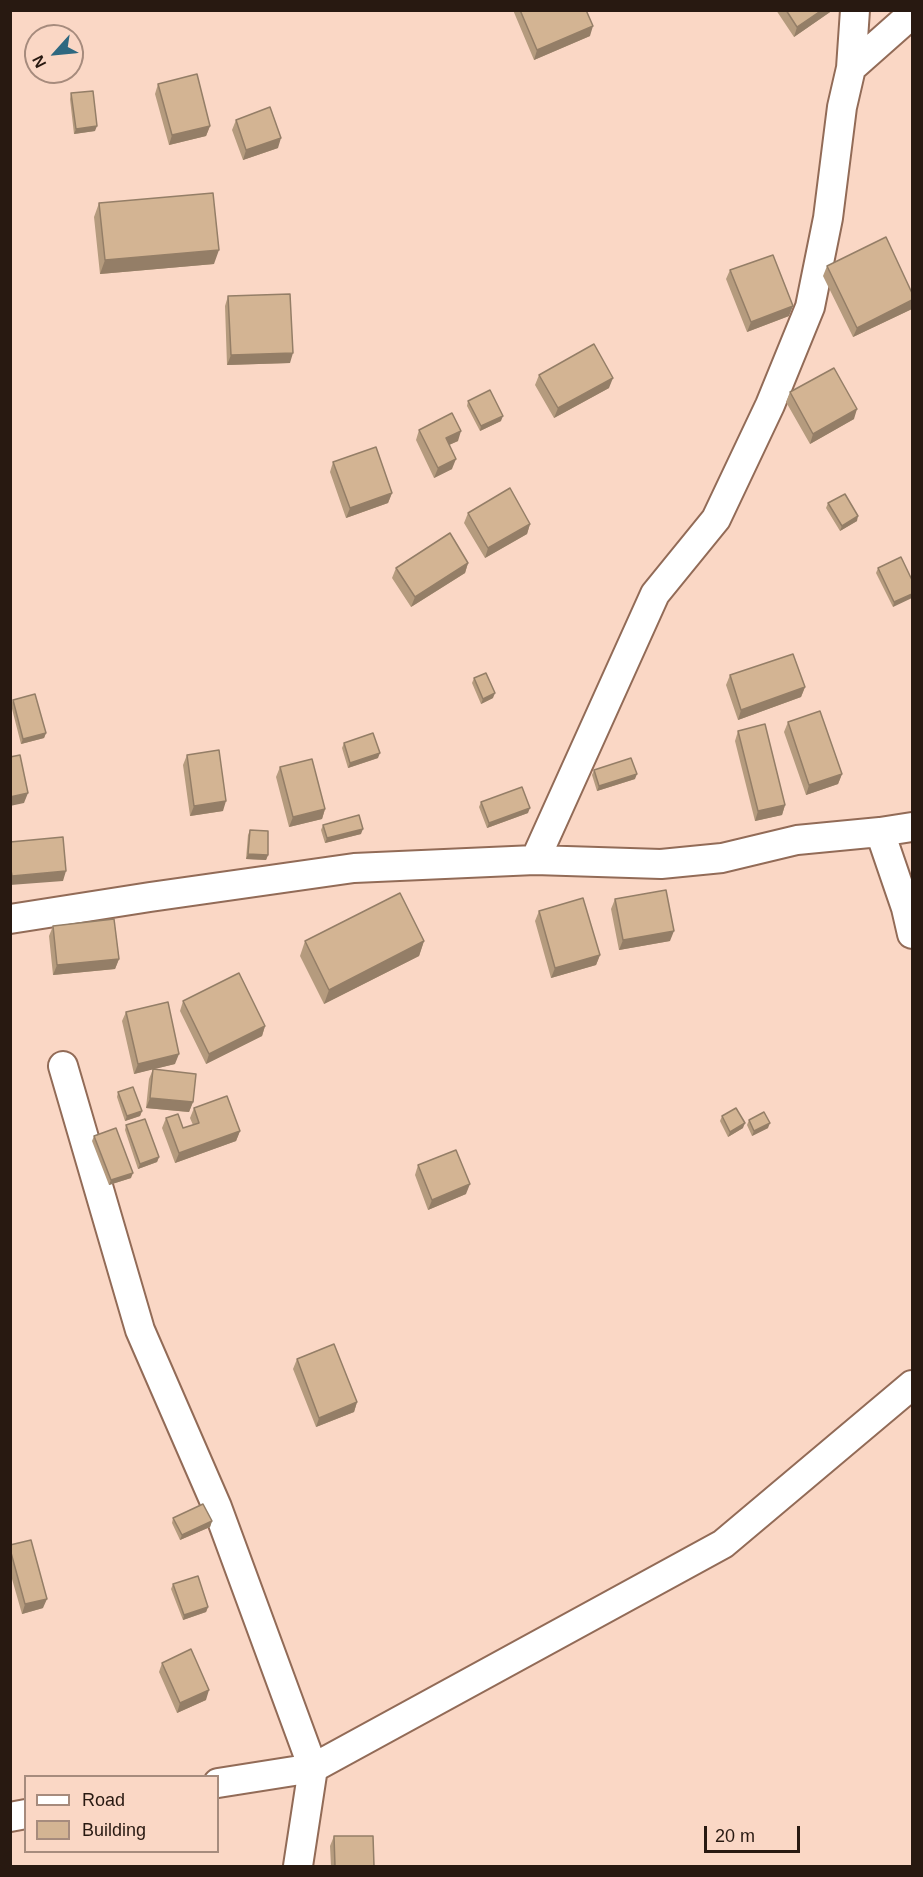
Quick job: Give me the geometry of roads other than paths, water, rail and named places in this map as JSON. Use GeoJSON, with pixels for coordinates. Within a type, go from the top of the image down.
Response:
{"type":"FeatureCollection","features":[{"type":"Feature","properties":{"kind":"street"},"geometry":{"type":"LineString","coordinates":[[535,860],[655,594],[716,519],[770,405],[810,307],[828,218],[842,107],[851,68],[855,10]]}},
{"type":"Feature","properties":{"kind":"street"},"geometry":{"type":"LineString","coordinates":[[851,68],[912,14]]}},
{"type":"Feature","properties":{"kind":"street"},"geometry":{"type":"LineString","coordinates":[[10,919],[354,868],[535,860],[660,864],[722,858],[797,840],[912,827]]}},
{"type":"Feature","properties":{"kind":"street"},"geometry":{"type":"LineString","coordinates":[[880,832],[906,908],[912,934]]}},
{"type":"Feature","properties":{"kind":"street"},"geometry":{"type":"LineString","coordinates":[[63,1066],[140,1330],[217,1507],[313,1768],[298,1866]]}},
{"type":"Feature","properties":{"kind":"street"},"geometry":{"type":"LineString","coordinates":[[219,1784],[313,1768],[723,1544],[912,1386]]}}]}
